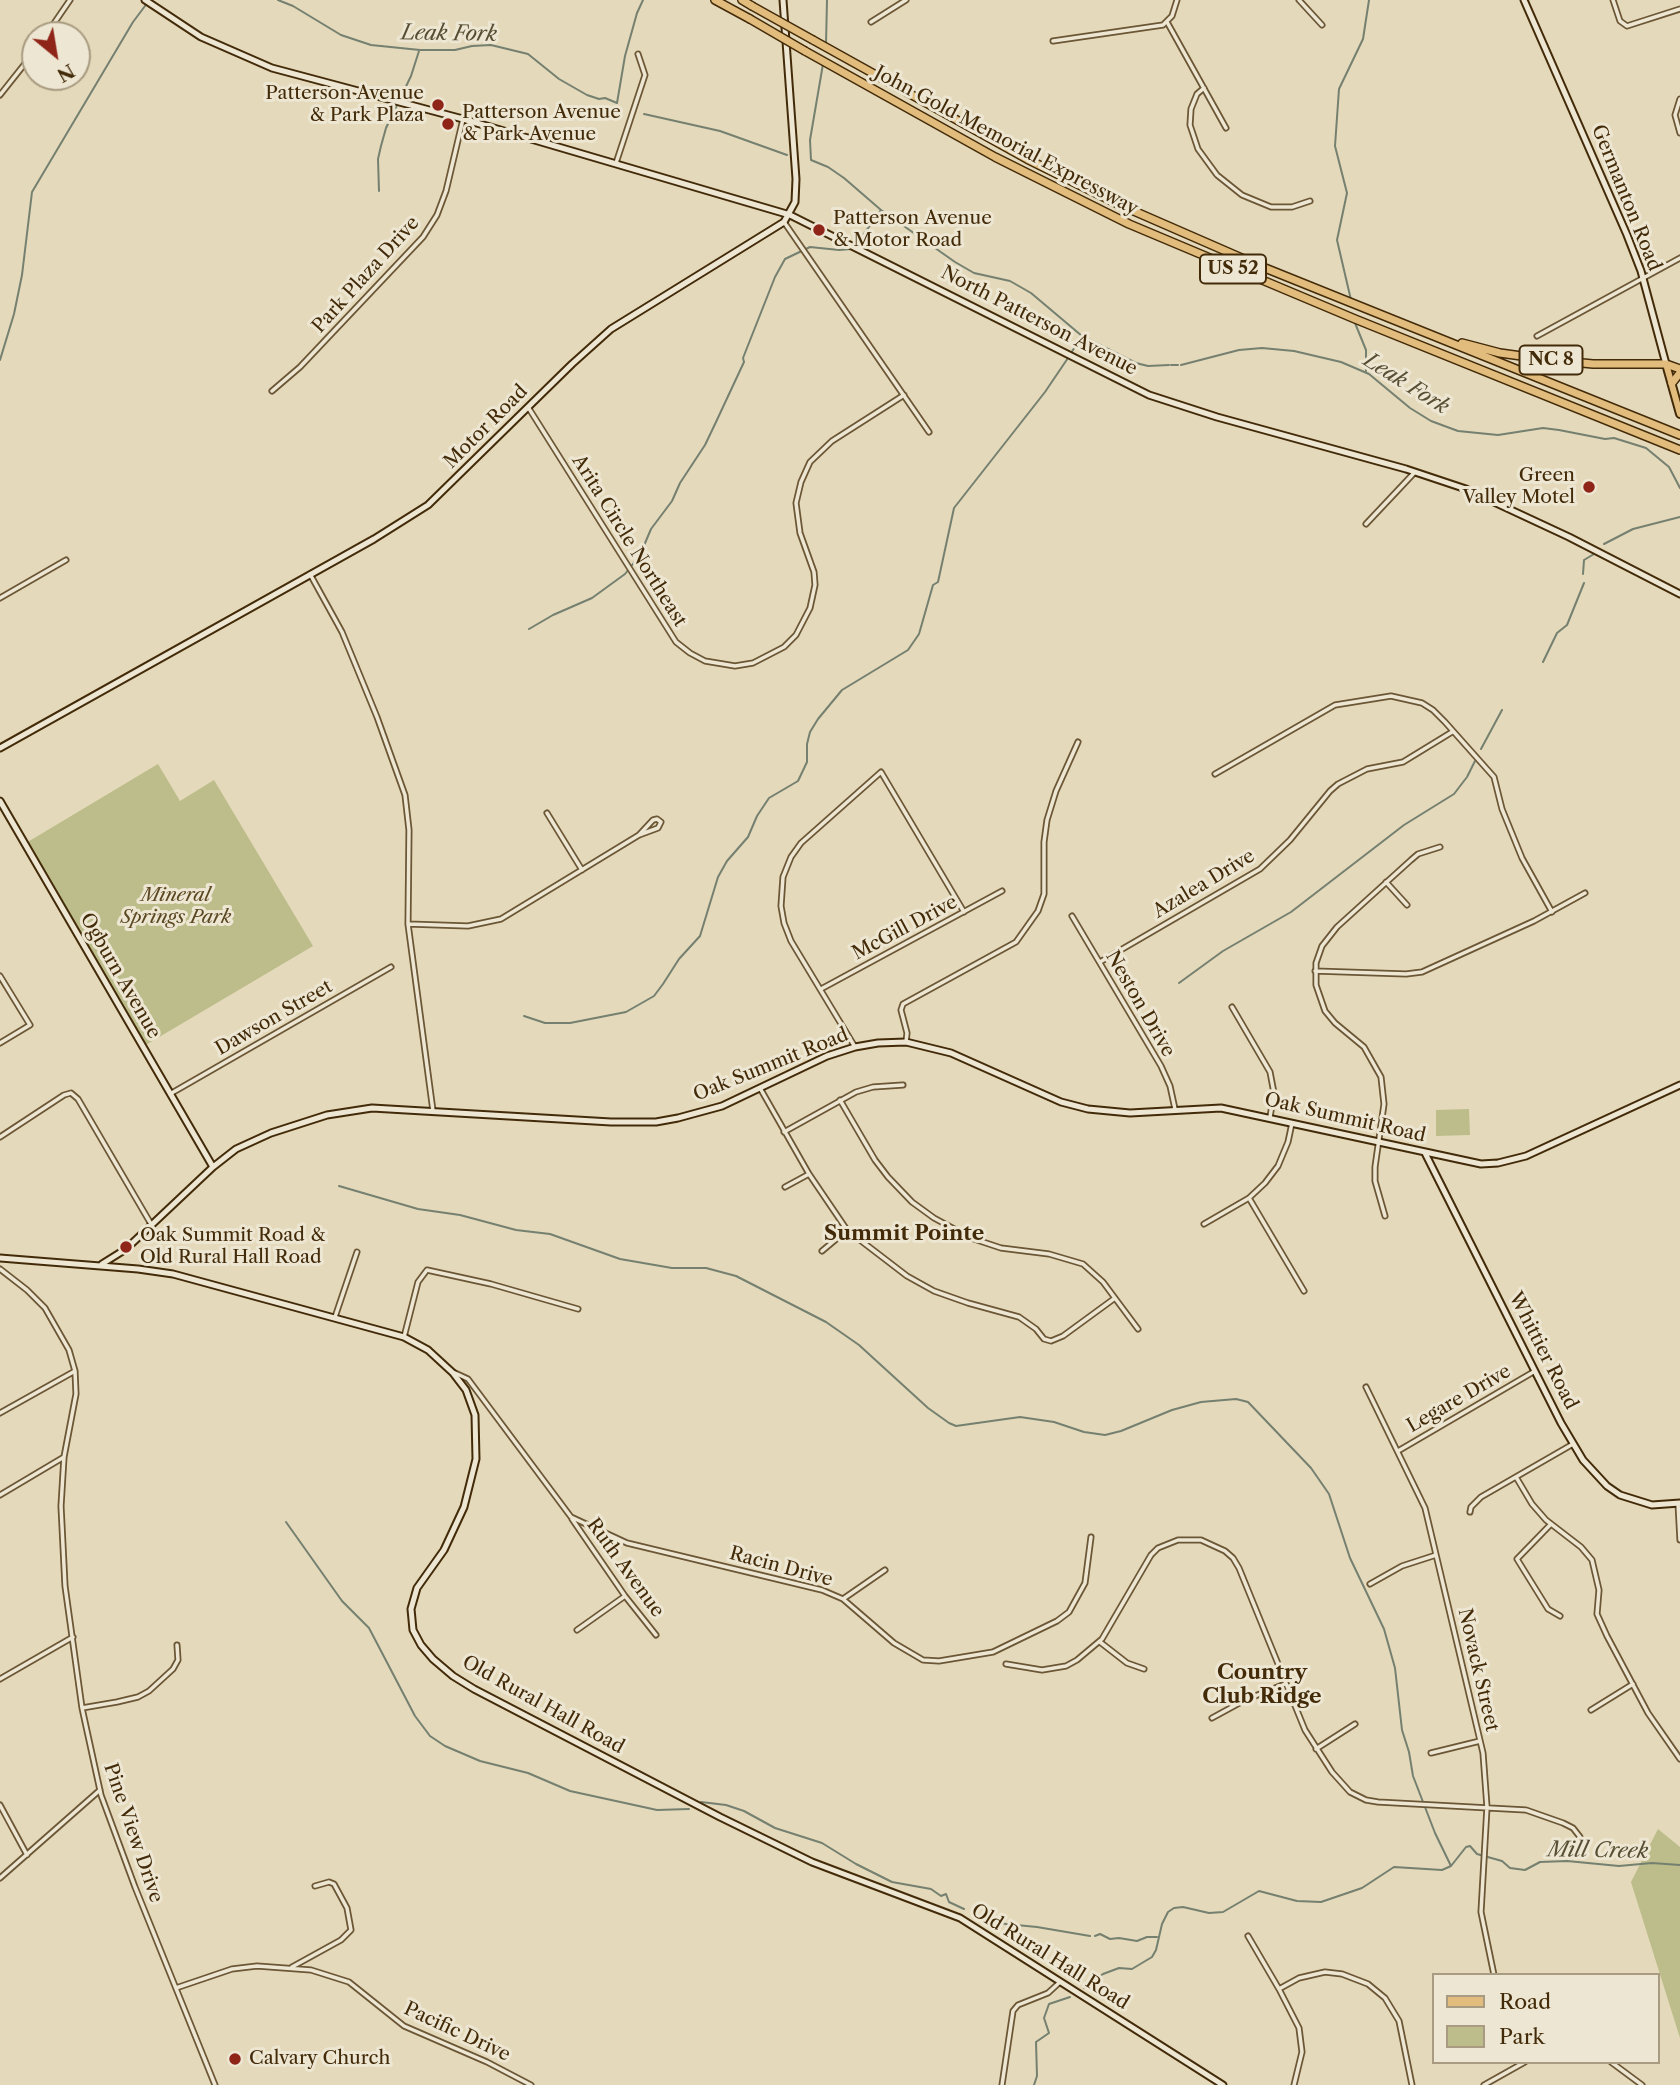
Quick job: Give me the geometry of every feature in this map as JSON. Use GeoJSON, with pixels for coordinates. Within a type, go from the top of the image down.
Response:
{"type":"FeatureCollection","features":[{"type":"Feature","properties":{"kind":"highway","name":"John Gold Memorial Expressway"},"geometry":{"type":"LineString","coordinates":[[715,0],[995,157],[1129,224],[1218,263],[1680,450]]}},
{"type":"Feature","properties":{"kind":"highway","name":"John Gold Memorial Expressway"},"geometry":{"type":"LineString","coordinates":[[742,0],[1016,153],[1108,200],[1248,261],[1680,435]]}},
{"type":"Feature","properties":{"kind":"highway","name":"NC 8"},"geometry":{"type":"LineString","coordinates":[[1437,337],[1500,352],[1550,360],[1593,364],[1666,364]]}},
{"type":"Feature","properties":{"kind":"highway"},"geometry":{"type":"LineString","coordinates":[[1666,364],[1680,371],[1672,383]]}},
{"type":"Feature","properties":{"kind":"main road","name":"North Patterson Avenue"},"geometry":{"type":"LineString","coordinates":[[145,0],[201,37],[266,66],[463,119],[790,215],[1149,395],[1217,417],[1415,472],[1493,500],[1680,594]]}},
{"type":"Feature","properties":{"kind":"main road"},"geometry":{"type":"LineString","coordinates":[[783,0],[796,169],[796,197],[790,215]]}},
{"type":"Feature","properties":{"kind":"main road","name":"Germanton Road"},"geometry":{"type":"LineString","coordinates":[[1524,0],[1620,219],[1643,280],[1680,414]]}},
{"type":"Feature","properties":{"kind":"main road","name":"Motor Road"},"geometry":{"type":"LineString","coordinates":[[0,748],[374,539],[428,505],[611,329],[784,222],[790,215]]}},
{"type":"Feature","properties":{"kind":"main road","name":"Ogburn Avenue"},"geometry":{"type":"LineString","coordinates":[[0,801],[213,1167]]}},
{"type":"Feature","properties":{"kind":"main road","name":"Oak Summit Road"},"geometry":{"type":"LineString","coordinates":[[99,1265],[126,1249],[213,1167],[236,1149],[259,1137],[327,1115],[372,1108],[611,1122],[656,1122],[722,1106],[827,1056],[855,1046],[878,1043],[906,1042],[951,1053],[1071,1105],[1130,1113],[1221,1108],[1481,1164],[1518,1159],[1680,1085]]}},
{"type":"Feature","properties":{"kind":"main road","name":"Whittier Road"},"geometry":{"type":"LineString","coordinates":[[1425,1153],[1573,1444],[1595,1475],[1620,1495],[1652,1505],[1679,1503]]}},
{"type":"Feature","properties":{"kind":"main road","name":"Old Rural Hall Road"},"geometry":{"type":"LineString","coordinates":[[0,1258],[99,1265],[173,1274],[404,1338],[428,1350],[453,1373],[466,1390],[475,1415],[476,1458],[464,1507],[444,1550],[418,1588],[411,1609],[413,1630],[433,1659],[474,1689],[720,1817],[812,1862],[960,1919],[1223,2085]]}},
{"type":"Feature","properties":{"kind":"street"},"geometry":{"type":"LineString","coordinates":[[56,21],[70,0]]}},
{"type":"Feature","properties":{"kind":"street"},"geometry":{"type":"LineString","coordinates":[[871,22],[906,0]]}},
{"type":"Feature","properties":{"kind":"street"},"geometry":{"type":"LineString","coordinates":[[1053,41],[1159,26],[1167,22],[1177,0]]}},
{"type":"Feature","properties":{"kind":"street"},"geometry":{"type":"LineString","coordinates":[[1299,0],[1322,24]]}},
{"type":"Feature","properties":{"kind":"street"},"geometry":{"type":"LineString","coordinates":[[1613,0],[1619,21],[1627,26],[1680,9]]}},
{"type":"Feature","properties":{"kind":"street"},"geometry":{"type":"LineString","coordinates":[[1167,22],[1226,128]]}},
{"type":"Feature","properties":{"kind":"street"},"geometry":{"type":"LineString","coordinates":[[616,163],[645,75],[638,54]]}},
{"type":"Feature","properties":{"kind":"street"},"geometry":{"type":"LineString","coordinates":[[0,96],[21,69]]}},
{"type":"Feature","properties":{"kind":"street"},"geometry":{"type":"LineString","coordinates":[[1203,88],[1197,94],[1191,109],[1190,125],[1198,149],[1217,174],[1242,195],[1271,207],[1292,207],[1310,201]]}},
{"type":"Feature","properties":{"kind":"street"},"geometry":{"type":"LineString","coordinates":[[1680,99],[1675,115],[1680,132]]}},
{"type":"Feature","properties":{"kind":"street","name":"Park Plaza Drive"},"geometry":{"type":"LineString","coordinates":[[272,391],[300,368],[422,237],[437,215],[446,191],[463,119]]}},
{"type":"Feature","properties":{"kind":"street"},"geometry":{"type":"LineString","coordinates":[[784,222],[929,432]]}},
{"type":"Feature","properties":{"kind":"street"},"geometry":{"type":"LineString","coordinates":[[1537,336],[1680,258]]}},
{"type":"Feature","properties":{"kind":"street","name":"Arita Circle Northeast"},"geometry":{"type":"LineString","coordinates":[[528,408],[676,642],[705,661],[735,666],[753,663],[784,647],[796,635],[810,608],[816,585],[800,533],[796,503],[810,462],[832,441],[905,395]]}},
{"type":"Feature","properties":{"kind":"street"},"geometry":{"type":"LineString","coordinates":[[1366,524],[1415,472]]}},
{"type":"Feature","properties":{"kind":"street"},"geometry":{"type":"LineString","coordinates":[[0,598],[66,560]]}},
{"type":"Feature","properties":{"kind":"street"},"geometry":{"type":"LineString","coordinates":[[310,574],[342,632],[403,787],[409,830],[408,924],[433,1111]]}},
{"type":"Feature","properties":{"kind":"street"},"geometry":{"type":"LineString","coordinates":[[1215,774],[1329,709],[1353,701],[1391,696],[1409,699],[1433,710],[1494,777],[1502,809],[1522,858],[1552,912]]}},
{"type":"Feature","properties":{"kind":"street","name":"Azalea Drive"},"geometry":{"type":"LineString","coordinates":[[1100,962],[1260,869],[1290,841],[1338,784],[1367,769],[1403,762],[1452,732]]}},
{"type":"Feature","properties":{"kind":"street"},"geometry":{"type":"LineString","coordinates":[[906,1042],[907,1033],[901,1010],[903,1004],[1016,942],[1038,911],[1044,894],[1044,842],[1047,820],[1056,791],[1078,742]]}},
{"type":"Feature","properties":{"kind":"street"},"geometry":{"type":"LineString","coordinates":[[855,1046],[791,941],[784,923],[781,906],[783,877],[801,842],[881,772],[964,912]]}},
{"type":"Feature","properties":{"kind":"street"},"geometry":{"type":"LineString","coordinates":[[547,813],[582,870]]}},
{"type":"Feature","properties":{"kind":"street"},"geometry":{"type":"LineString","coordinates":[[408,924],[484,924],[518,910],[639,835],[658,828],[661,822],[653,820],[639,835]]}},
{"type":"Feature","properties":{"kind":"street"},"geometry":{"type":"LineString","coordinates":[[1385,1216],[1375,1181],[1384,1104],[1381,1077],[1364,1047],[1325,1011],[1318,994],[1315,971],[1322,946],[1332,932],[1418,855],[1440,848]]}},
{"type":"Feature","properties":{"kind":"street"},"geometry":{"type":"LineString","coordinates":[[1386,882],[1407,905]]}},
{"type":"Feature","properties":{"kind":"street","name":"McGill Drive"},"geometry":{"type":"LineString","coordinates":[[821,989],[1002,891]]}},
{"type":"Feature","properties":{"kind":"street"},"geometry":{"type":"LineString","coordinates":[[1315,971],[1416,973],[1552,912],[1585,894]]}},
{"type":"Feature","properties":{"kind":"street","name":"Neston Drive"},"geometry":{"type":"LineString","coordinates":[[1072,916],[1161,1066],[1170,1086],[1175,1109]]}},
{"type":"Feature","properties":{"kind":"street","name":"Dawson Street"},"geometry":{"type":"LineString","coordinates":[[170,1094],[391,967]]}},
{"type":"Feature","properties":{"kind":"street"},"geometry":{"type":"LineString","coordinates":[[0,976],[30,1025],[0,1042]]}},
{"type":"Feature","properties":{"kind":"street"},"geometry":{"type":"LineString","coordinates":[[1232,1006],[1270,1072],[1274,1093],[1270,1117]]}},
{"type":"Feature","properties":{"kind":"street"},"geometry":{"type":"LineString","coordinates":[[784,1132],[840,1100],[873,1087],[903,1085]]}},
{"type":"Feature","properties":{"kind":"street"},"geometry":{"type":"LineString","coordinates":[[760,1088],[809,1174],[847,1230],[881,1258],[934,1291],[1019,1317],[1036,1329],[1044,1339],[1051,1341],[1063,1336],[1115,1298]]}},
{"type":"Feature","properties":{"kind":"street"},"geometry":{"type":"LineString","coordinates":[[0,1137],[64,1095],[72,1093],[151,1224]]}},
{"type":"Feature","properties":{"kind":"street"},"geometry":{"type":"LineString","coordinates":[[840,1100],[888,1177],[912,1202],[934,1219],[971,1238],[1001,1248],[1022,1253],[1049,1254],[1083,1264],[1103,1282],[1138,1329]]}},
{"type":"Feature","properties":{"kind":"street"},"geometry":{"type":"LineString","coordinates":[[1204,1224],[1249,1198],[1265,1183],[1278,1166],[1293,1123]]}},
{"type":"Feature","properties":{"kind":"street"},"geometry":{"type":"LineString","coordinates":[[785,1187],[809,1174]]}},
{"type":"Feature","properties":{"kind":"street"},"geometry":{"type":"LineString","coordinates":[[1249,1198],[1304,1291]]}},
{"type":"Feature","properties":{"kind":"street"},"geometry":{"type":"LineString","coordinates":[[822,1251],[847,1230]]}},
{"type":"Feature","properties":{"kind":"street"},"geometry":{"type":"LineString","coordinates":[[334,1320],[357,1252]]}},
{"type":"Feature","properties":{"kind":"street"},"geometry":{"type":"LineString","coordinates":[[0,1269],[45,1308],[64,1339],[75,1371],[0,1413]]}},
{"type":"Feature","properties":{"kind":"street"},"geometry":{"type":"LineString","coordinates":[[404,1338],[418,1282],[427,1270],[491,1284],[578,1309]]}},
{"type":"Feature","properties":{"kind":"street","name":"Pine View Drive"},"geometry":{"type":"LineString","coordinates":[[75,1371],[76,1394],[64,1457],[61,1506],[65,1586],[82,1708],[100,1790],[135,1887],[215,2085]]}},
{"type":"Feature","properties":{"kind":"street","name":"Legare Drive"},"geometry":{"type":"LineString","coordinates":[[1398,1451],[1535,1371]]}},
{"type":"Feature","properties":{"kind":"street","name":"Racin Drive"},"geometry":{"type":"LineString","coordinates":[[453,1373],[468,1379],[571,1517],[627,1544],[822,1590],[843,1599],[894,1643],[923,1660],[939,1661],[993,1652],[1050,1625],[1069,1612],[1085,1583],[1091,1537]]}},
{"type":"Feature","properties":{"kind":"street","name":"Novack Street"},"geometry":{"type":"LineString","coordinates":[[1366,1387],[1425,1508],[1480,1741],[1487,1807],[1481,1912],[1494,1973]]}},
{"type":"Feature","properties":{"kind":"street"},"geometry":{"type":"LineString","coordinates":[[1470,1512],[1480,1497],[1573,1444]]}},
{"type":"Feature","properties":{"kind":"street"},"geometry":{"type":"LineString","coordinates":[[0,1495],[64,1457]]}},
{"type":"Feature","properties":{"kind":"street"},"geometry":{"type":"LineString","coordinates":[[1516,1477],[1532,1504],[1592,1560],[1599,1590],[1597,1614],[1663,1737],[1680,1759]]}},
{"type":"Feature","properties":{"kind":"street"},"geometry":{"type":"LineString","coordinates":[[1679,1503],[1680,1540]]}},
{"type":"Feature","properties":{"kind":"street","name":"Ruth Avenue"},"geometry":{"type":"LineString","coordinates":[[571,1517],[625,1596],[656,1635]]}},
{"type":"Feature","properties":{"kind":"street"},"geometry":{"type":"LineString","coordinates":[[1551,1524],[1517,1559],[1548,1609],[1560,1616]]}},
{"type":"Feature","properties":{"kind":"street"},"geometry":{"type":"LineString","coordinates":[[1006,1664],[1041,1670],[1066,1666],[1090,1652],[1110,1628],[1151,1555],[1158,1548],[1178,1540],[1201,1540],[1225,1551],[1239,1568],[1305,1730],[1340,1783],[1350,1792],[1366,1800],[1532,1811],[1573,1828],[1580,1837]]}},
{"type":"Feature","properties":{"kind":"street"},"geometry":{"type":"LineString","coordinates":[[1370,1584],[1402,1566],[1436,1555]]}},
{"type":"Feature","properties":{"kind":"street"},"geometry":{"type":"LineString","coordinates":[[843,1599],[884,1570]]}},
{"type":"Feature","properties":{"kind":"street"},"geometry":{"type":"LineString","coordinates":[[577,1630],[625,1596]]}},
{"type":"Feature","properties":{"kind":"street"},"geometry":{"type":"LineString","coordinates":[[0,1679],[72,1637]]}},
{"type":"Feature","properties":{"kind":"street"},"geometry":{"type":"LineString","coordinates":[[1100,1642],[1127,1663],[1144,1669]]}},
{"type":"Feature","properties":{"kind":"street"},"geometry":{"type":"LineString","coordinates":[[82,1708],[138,1697],[149,1691],[173,1669],[178,1660],[177,1645]]}},
{"type":"Feature","properties":{"kind":"street"},"geometry":{"type":"LineString","coordinates":[[1212,1718],[1245,1700],[1285,1684]]}},
{"type":"Feature","properties":{"kind":"street"},"geometry":{"type":"LineString","coordinates":[[1591,1710],[1633,1684]]}},
{"type":"Feature","properties":{"kind":"street"},"geometry":{"type":"LineString","coordinates":[[1316,1749],[1355,1724]]}},
{"type":"Feature","properties":{"kind":"street"},"geometry":{"type":"LineString","coordinates":[[1431,1753],[1480,1741]]}},
{"type":"Feature","properties":{"kind":"street"},"geometry":{"type":"LineString","coordinates":[[0,1878],[100,1790]]}},
{"type":"Feature","properties":{"kind":"street"},"geometry":{"type":"LineString","coordinates":[[0,1805],[27,1855]]}},
{"type":"Feature","properties":{"kind":"street"},"geometry":{"type":"LineString","coordinates":[[292,1967],[341,1940],[351,1930],[349,1914],[334,1884],[327,1882],[315,1886]]}},
{"type":"Feature","properties":{"kind":"street"},"geometry":{"type":"LineString","coordinates":[[1248,1936],[1295,2018],[1301,2034],[1301,2061],[1294,2085]]}},
{"type":"Feature","properties":{"kind":"street","name":"Pacific Drive"},"geometry":{"type":"LineString","coordinates":[[176,1988],[232,1969],[292,1967],[311,1970],[349,1982],[404,2026],[499,2067],[531,2085]]}},
{"type":"Feature","properties":{"kind":"street"},"geometry":{"type":"LineString","coordinates":[[1279,1989],[1299,1978],[1325,1972],[1342,1973],[1368,1984],[1391,2005],[1399,2021],[1412,2085]]}},
{"type":"Feature","properties":{"kind":"street"},"geometry":{"type":"LineString","coordinates":[[1002,2085],[1013,2011],[1018,2005],[1048,1993],[1060,1982]]}},
{"type":"Feature","properties":{"kind":"street"},"geometry":{"type":"LineString","coordinates":[[1484,2085],[1517,2064]]}},
{"type":"Feature","properties":{"kind":"street"},"geometry":{"type":"LineString","coordinates":[[1614,2064],[1642,2085]]}},
{"type":"Feature","properties":{"kind":"green space","name":"Mineral Springs Park"},"geometry":{"type":"Polygon","coordinates":[[[158,764],[180,801],[214,780],[313,946],[144,1046],[26,843],[158,764]]]}},
{"type":"Feature","properties":{"kind":"green space"},"geometry":{"type":"Polygon","coordinates":[[[1469,1109],[1470,1135],[1436,1136],[1436,1110],[1469,1109]]]}},
{"type":"Feature","properties":{"kind":"green space"},"geometry":{"type":"Polygon","coordinates":[[[1658,1829],[1680,1847],[1680,2038],[1631,1882],[1658,1829]]]}},
{"type":"Feature","properties":{"kind":"waterway","name":"Leak Fork"},"geometry":{"type":"LineString","coordinates":[[278,0],[341,35],[371,45],[420,50],[455,50],[491,45],[528,54],[559,79],[587,95],[617,103],[625,56],[643,0]]}},
{"type":"Feature","properties":{"kind":"waterway"},"geometry":{"type":"LineString","coordinates":[[826,44],[827,0]]}},
{"type":"Feature","properties":{"kind":"waterway"},"geometry":{"type":"LineString","coordinates":[[1351,300],[1337,240],[1347,193],[1335,146],[1339,89],[1363,39],[1369,0]]}},
{"type":"Feature","properties":{"kind":"waterway"},"geometry":{"type":"LineString","coordinates":[[0,360],[22,275],[32,192],[133,22],[148,2]]}},
{"type":"Feature","properties":{"kind":"waterway"},"geometry":{"type":"LineString","coordinates":[[379,191],[378,159],[386,128],[411,76],[419,51]]}},
{"type":"Feature","properties":{"kind":"waterway","name":"Leak Fork"},"geometry":{"type":"LineString","coordinates":[[823,64],[810,140],[811,160],[844,178],[881,210],[955,262],[974,273],[1010,281],[1031,293],[1082,336],[1136,363],[1148,366],[1169,365]]}},
{"type":"Feature","properties":{"kind":"waterway","name":"Leak Fork"},"geometry":{"type":"LineString","coordinates":[[644,114],[720,131],[787,155]]}},
{"type":"Feature","properties":{"kind":"waterway"},"geometry":{"type":"LineString","coordinates":[[856,245],[881,210]]}},
{"type":"Feature","properties":{"kind":"waterway"},"geometry":{"type":"LineString","coordinates":[[529,629],[592,598],[625,574],[640,555],[651,529],[672,501],[680,483],[705,445],[744,362],[743,358],[775,277],[785,259],[810,247],[851,249]]}},
{"type":"Feature","properties":{"kind":"waterway"},"geometry":{"type":"LineString","coordinates":[[1355,323],[1366,350],[1366,371]]}},
{"type":"Feature","properties":{"kind":"waterway"},"geometry":{"type":"LineString","coordinates":[[1071,353],[1082,336]]}},
{"type":"Feature","properties":{"kind":"waterway","name":"Leak Fork"},"geometry":{"type":"LineString","coordinates":[[1181,365],[1239,350],[1262,348],[1294,351],[1341,362],[1369,374],[1410,408],[1431,421],[1458,431],[1498,435],[1543,428],[1605,439],[1614,438],[1646,448],[1669,467],[1680,488]]}},
{"type":"Feature","properties":{"kind":"waterway"},"geometry":{"type":"LineString","coordinates":[[524,1016],[545,1023],[570,1023],[626,1012],[654,996],[679,959],[700,936],[718,877],[727,861],[748,837],[769,798],[798,781],[807,762],[810,732],[818,719],[842,690],[908,650],[919,634],[933,585],[938,582],[954,508],[1045,392],[1068,358]]}},
{"type":"Feature","properties":{"kind":"waterway","name":"Leak Fork"},"geometry":{"type":"LineString","coordinates":[[1171,365],[1178,365]]}},
{"type":"Feature","properties":{"kind":"waterway"},"geometry":{"type":"LineString","coordinates":[[1604,544],[1633,529],[1680,517]]}},
{"type":"Feature","properties":{"kind":"waterway"},"geometry":{"type":"LineString","coordinates":[[1583,574],[1584,560],[1594,554]]}},
{"type":"Feature","properties":{"kind":"waterway"},"geometry":{"type":"LineString","coordinates":[[1543,662],[1557,633],[1567,625],[1584,583]]}},
{"type":"Feature","properties":{"kind":"waterway"},"geometry":{"type":"LineString","coordinates":[[1481,749],[1502,710]]}},
{"type":"Feature","properties":{"kind":"waterway"},"geometry":{"type":"LineString","coordinates":[[1179,983],[1223,951],[1291,912],[1404,825],[1454,794],[1475,761]]}},
{"type":"Feature","properties":{"kind":"waterway"},"geometry":{"type":"LineString","coordinates":[[339,1186],[418,1209],[460,1215],[516,1230],[550,1234],[620,1259],[672,1268],[706,1268],[736,1276],[826,1322],[859,1345],[928,1408],[956,1426],[1020,1417],[1054,1422],[1084,1432],[1105,1435],[1201,1402],[1236,1399],[1248,1402],[1311,1468],[1329,1494],[1350,1558],[1384,1629],[1395,1668],[1402,1730],[1413,1776],[1451,1866]]}},
{"type":"Feature","properties":{"kind":"waterway"},"geometry":{"type":"LineString","coordinates":[[286,1522],[342,1601],[369,1628],[415,1716],[430,1736],[445,1746],[480,1761],[528,1773],[570,1791],[657,1810],[689,1809]]}},
{"type":"Feature","properties":{"kind":"waterway"},"geometry":{"type":"LineString","coordinates":[[701,1802],[726,1805],[744,1811],[775,1828],[822,1843],[892,1882],[931,1889],[941,1896],[946,1894],[949,1902],[964,1909]]}},
{"type":"Feature","properties":{"kind":"waterway","name":"Mill Creek"},"geometry":{"type":"LineString","coordinates":[[1084,1988],[1103,1974],[1119,1968],[1132,1969],[1152,1957],[1162,1924],[1168,1912],[1174,1908],[1183,1907],[1209,1913],[1223,1912],[1259,1891],[1297,1901],[1321,1902],[1362,1888],[1394,1867],[1442,1870],[1451,1866],[1466,1847],[1470,1846],[1477,1854],[1502,1861],[1510,1868],[1525,1870],[1540,1862],[1567,1861],[1619,1866],[1652,1863],[1680,1865]]}},
{"type":"Feature","properties":{"kind":"waterway"},"geometry":{"type":"LineString","coordinates":[[975,1918],[1090,1936]]}},
{"type":"Feature","properties":{"kind":"waterway"},"geometry":{"type":"LineString","coordinates":[[1095,1936],[1100,1934],[1110,1939],[1137,1941],[1157,1937]]}},
{"type":"Feature","properties":{"kind":"waterway","name":"Mill Creek"},"geometry":{"type":"LineString","coordinates":[[1034,2085],[1037,2076],[1036,2042],[1049,2033],[1044,2018],[1049,2004],[1070,1997]]}},
{"type":"Feature","properties":{"kind":"place","name":"Patterson Avenue & Park Plaza"},"geometry":{"type":"Point","coordinates":[438,105]}},
{"type":"Feature","properties":{"kind":"place","name":"Patterson Avenue & Park Avenue"},"geometry":{"type":"Point","coordinates":[448,124]}},
{"type":"Feature","properties":{"kind":"place","name":"Patterson Avenue & Motor Road"},"geometry":{"type":"Point","coordinates":[819,230]}},
{"type":"Feature","properties":{"kind":"place","name":"Green Valley Motel"},"geometry":{"type":"Point","coordinates":[1589,487]}},
{"type":"Feature","properties":{"kind":"place","name":"Oak Summit Road & Old Rural Hall Road"},"geometry":{"type":"Point","coordinates":[126,1247]}},
{"type":"Feature","properties":{"kind":"place","name":"Calvary Church"},"geometry":{"type":"Point","coordinates":[235,2059]}},
{"type":"Feature","properties":{"kind":"district","name":"Summit Pointe"},"geometry":{"type":"Point","coordinates":[904,1234]}},
{"type":"Feature","properties":{"kind":"district","name":"Country Club Ridge"},"geometry":{"type":"Point","coordinates":[1262,1685]}}]}
